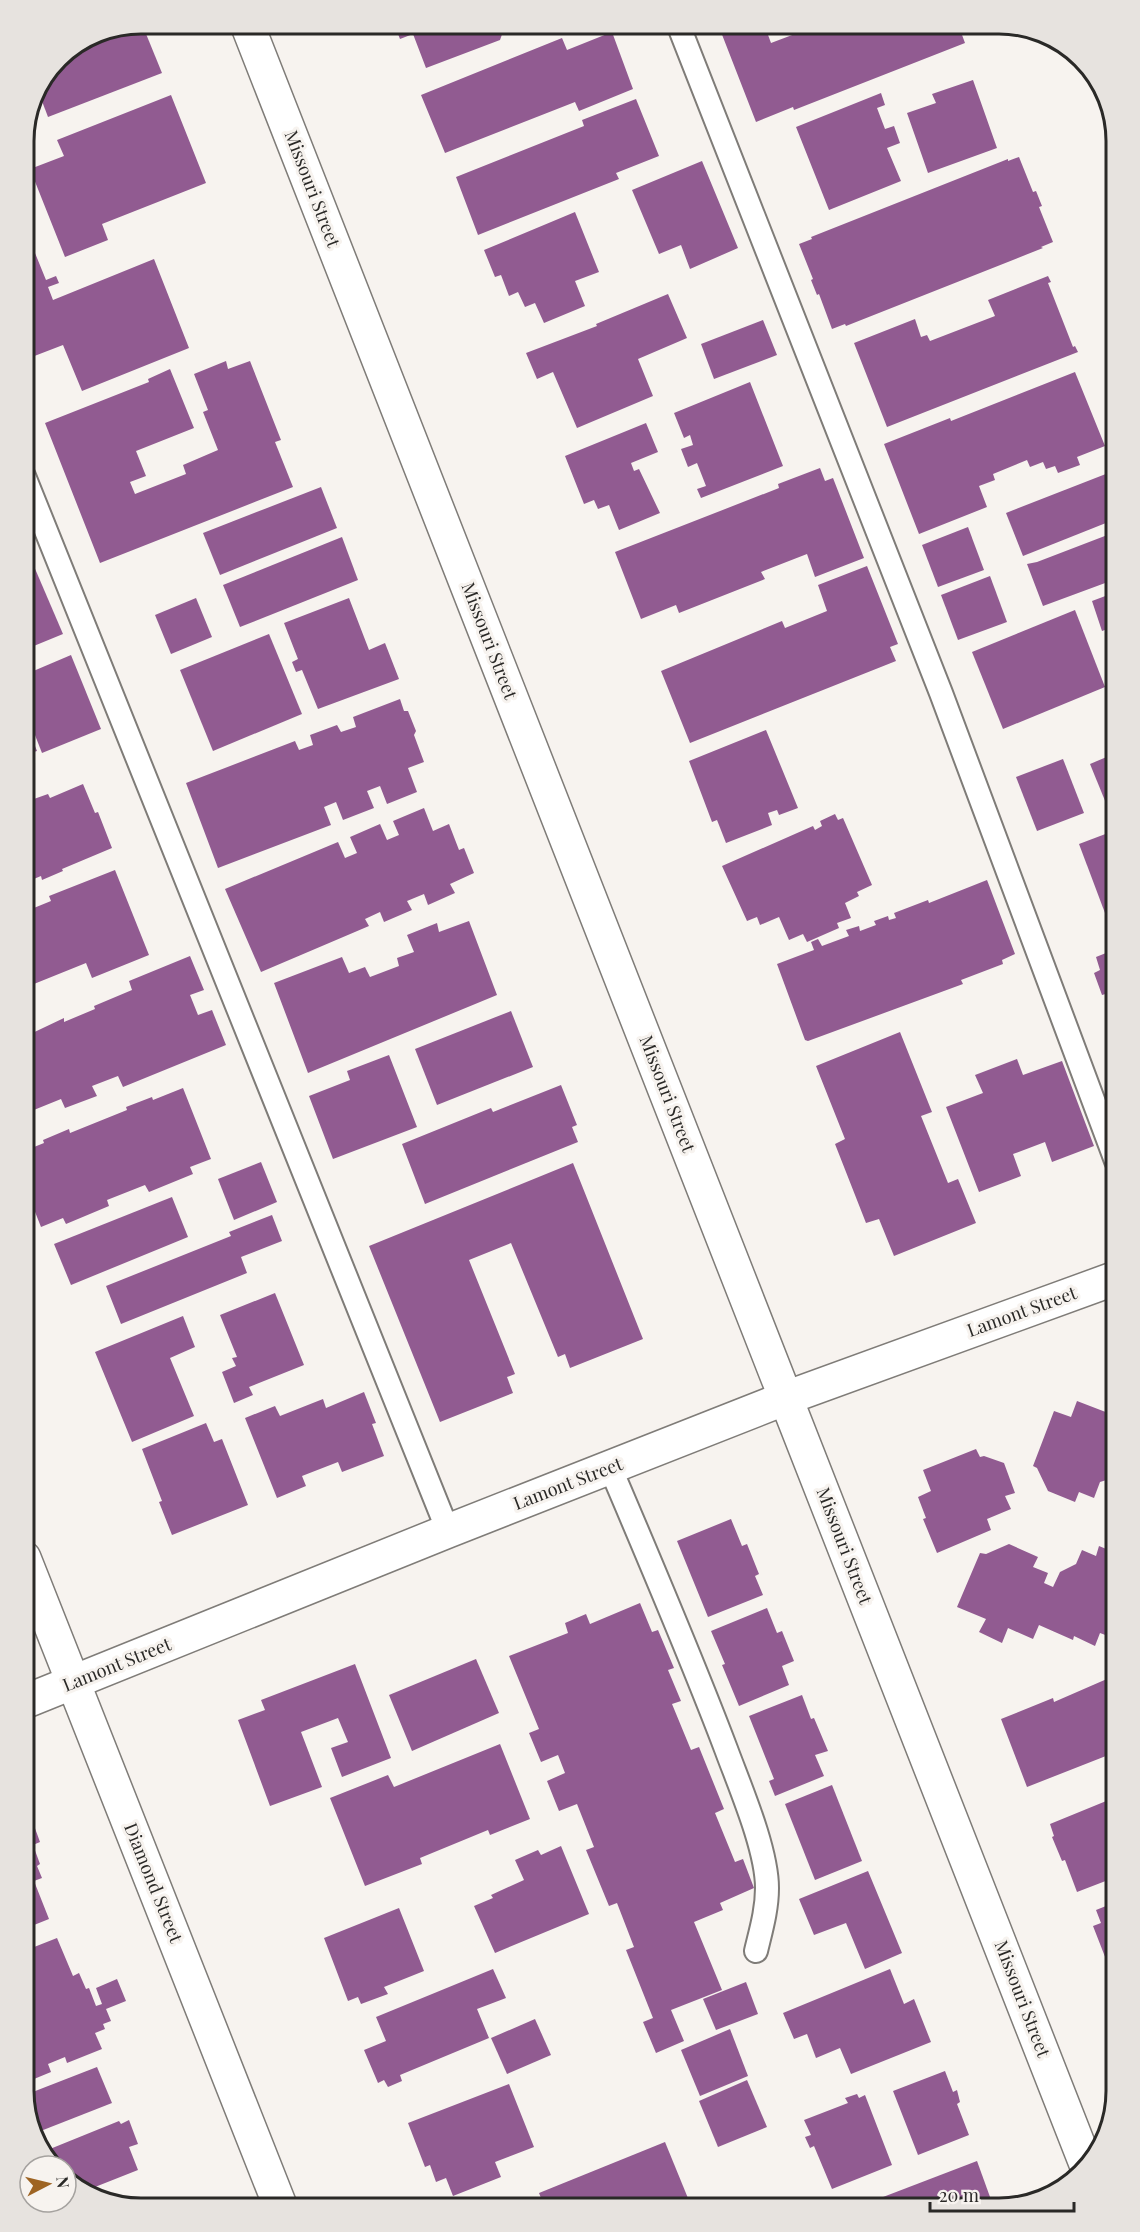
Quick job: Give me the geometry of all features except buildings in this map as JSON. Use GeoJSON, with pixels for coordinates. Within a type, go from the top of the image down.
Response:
{"type":"FeatureCollection","features":[{"type":"Feature","properties":{"kind":"street","name":"Missouri Street"},"geometry":{"type":"LineString","coordinates":[[251,34],[786,1398],[1087,2150]]}},
{"type":"Feature","properties":{"kind":"street","name":"Lamont Street"},"geometry":{"type":"LineString","coordinates":[[34,1698],[786,1398],[1106,1282]]}},
{"type":"Feature","properties":{"kind":"street","name":"Diamond Street"},"geometry":{"type":"LineString","coordinates":[[34,1584],[277,2197]]}},
{"type":"Feature","properties":{"kind":"lane"},"geometry":{"type":"LineString","coordinates":[[682,35],[942,693],[1106,1134]]}},
{"type":"Feature","properties":{"kind":"lane"},"geometry":{"type":"LineString","coordinates":[[35,503],[448,1531]]}},
{"type":"Feature","properties":{"kind":"lane"},"geometry":{"type":"LineString","coordinates":[[610,1467],[687,1647],[740,1786],[764,1860],[767,1887],[765,1913],[756,1951]]}}]}
